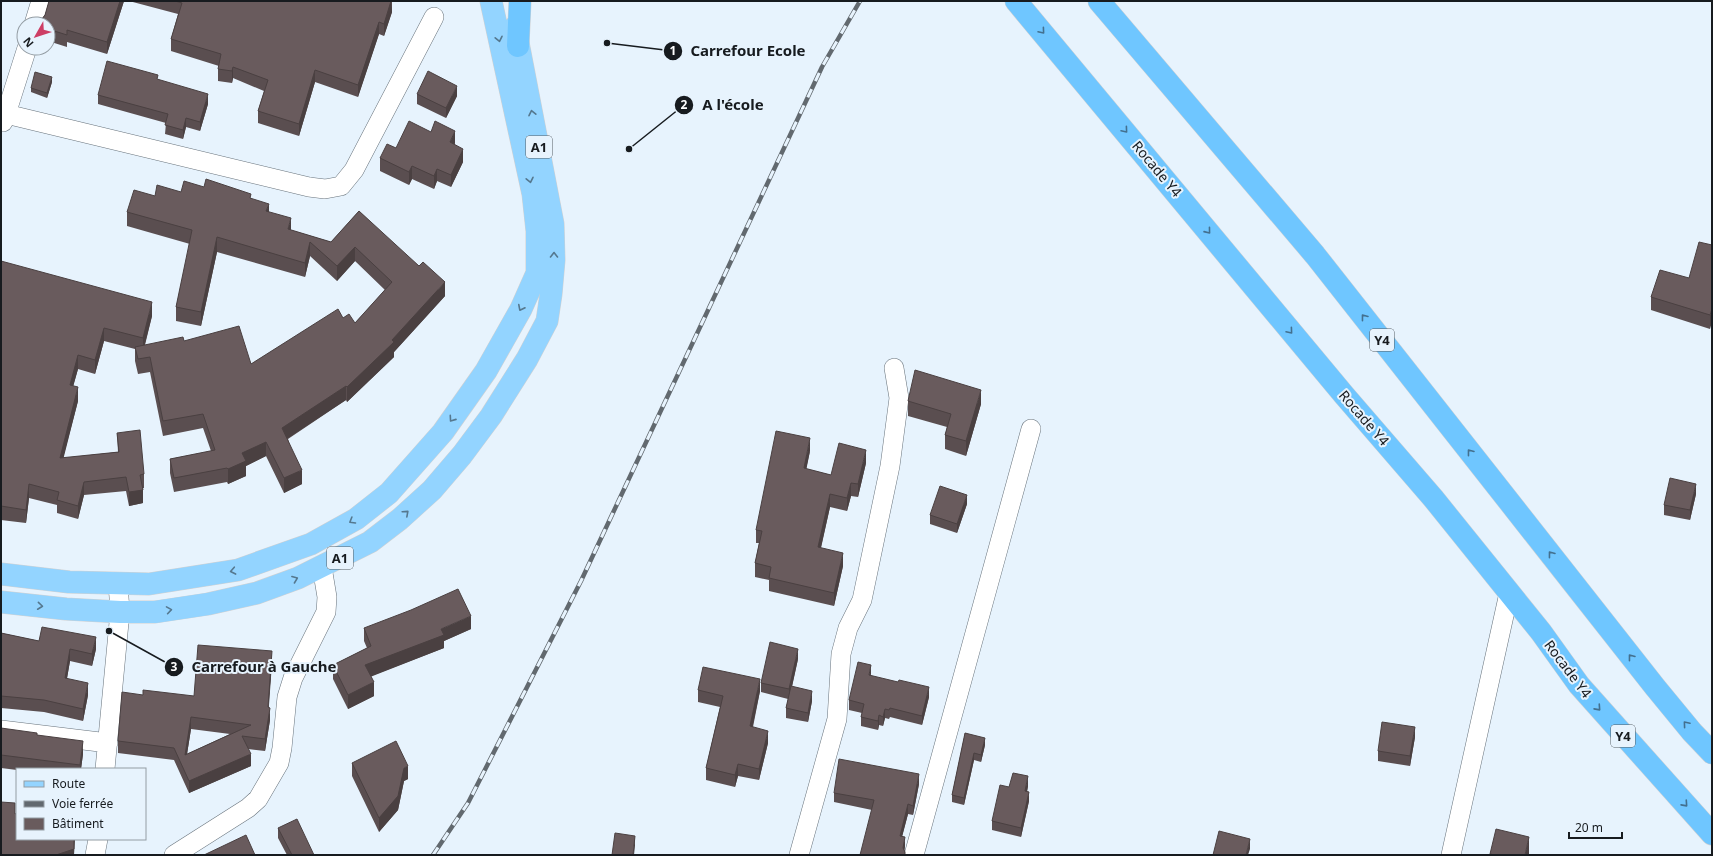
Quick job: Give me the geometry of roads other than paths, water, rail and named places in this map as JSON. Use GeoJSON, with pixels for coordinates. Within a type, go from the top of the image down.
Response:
{"type":"FeatureCollection","features":[{"type":"Feature","properties":{"kind":"highway"},"geometry":{"type":"LineString","coordinates":[[518,46],[520,1]]}},
{"type":"Feature","properties":{"kind":"highway","name":"Rocade Y4"},"geometry":{"type":"LineString","coordinates":[[1016,1],[1344,396],[1433,498],[1541,632],[1579,686],[1712,834]]}},
{"type":"Feature","properties":{"kind":"highway","name":"Y4"},"geometry":{"type":"LineString","coordinates":[[1099,1],[1314,255],[1650,681],[1692,732],[1712,753]]}},
{"type":"Feature","properties":{"kind":"main road","name":"A1"},"geometry":{"type":"LineString","coordinates":[[1,574],[69,582],[149,584],[238,570],[311,544],[356,518],[388,493],[421,458],[443,432],[486,371],[521,309],[537,273],[537,232],[533,194],[491,1]]}},
{"type":"Feature","properties":{"kind":"main road","name":"A1"},"geometry":{"type":"LineString","coordinates":[[1,602],[66,609],[155,612],[208,604],[257,593],[298,578],[370,542],[400,519],[432,490],[462,455],[491,416],[528,359],[547,321],[551,294],[554,260],[553,224],[518,46],[511,1]]}},
{"type":"Feature","properties":{"kind":"street"},"geometry":{"type":"LineString","coordinates":[[36,16],[41,1]]}},
{"type":"Feature","properties":{"kind":"street"},"geometry":{"type":"LineString","coordinates":[[24,56],[3,121],[309,187],[325,189],[341,186],[354,170],[434,17]]}},
{"type":"Feature","properties":{"kind":"street"},"geometry":{"type":"LineString","coordinates":[[799,855],[837,719],[841,654],[848,628],[862,600],[890,466],[899,398],[894,368]]}},
{"type":"Feature","properties":{"kind":"street"},"geometry":{"type":"LineString","coordinates":[[914,855],[1031,430]]}},
{"type":"Feature","properties":{"kind":"street"},"geometry":{"type":"LineString","coordinates":[[174,855],[248,808],[258,799],[278,763],[282,748],[287,697],[292,678],[326,612],[327,597],[322,567]]}},
{"type":"Feature","properties":{"kind":"street"},"geometry":{"type":"LineString","coordinates":[[105,768],[120,612],[118,583]]}},
{"type":"Feature","properties":{"kind":"street"},"geometry":{"type":"LineString","coordinates":[[1451,855],[1509,593]]}},
{"type":"Feature","properties":{"kind":"street"},"geometry":{"type":"LineString","coordinates":[[1,730],[108,743]]}},
{"type":"Feature","properties":{"kind":"street"},"geometry":{"type":"LineString","coordinates":[[95,855],[98,840]]}},
{"type":"Feature","properties":{"kind":"railway"},"geometry":{"type":"LineString","coordinates":[[433,855],[468,803],[581,581],[822,67],[860,1]]}},
{"type":"Feature","properties":{"kind":"place","name":"Carrefour Ecole"},"geometry":{"type":"Point","coordinates":[607,43]}},
{"type":"Feature","properties":{"kind":"place","name":"A l'école"},"geometry":{"type":"Point","coordinates":[629,149]}},
{"type":"Feature","properties":{"kind":"place","name":"Carrefour à Gauche"},"geometry":{"type":"Point","coordinates":[109,631]}}]}
